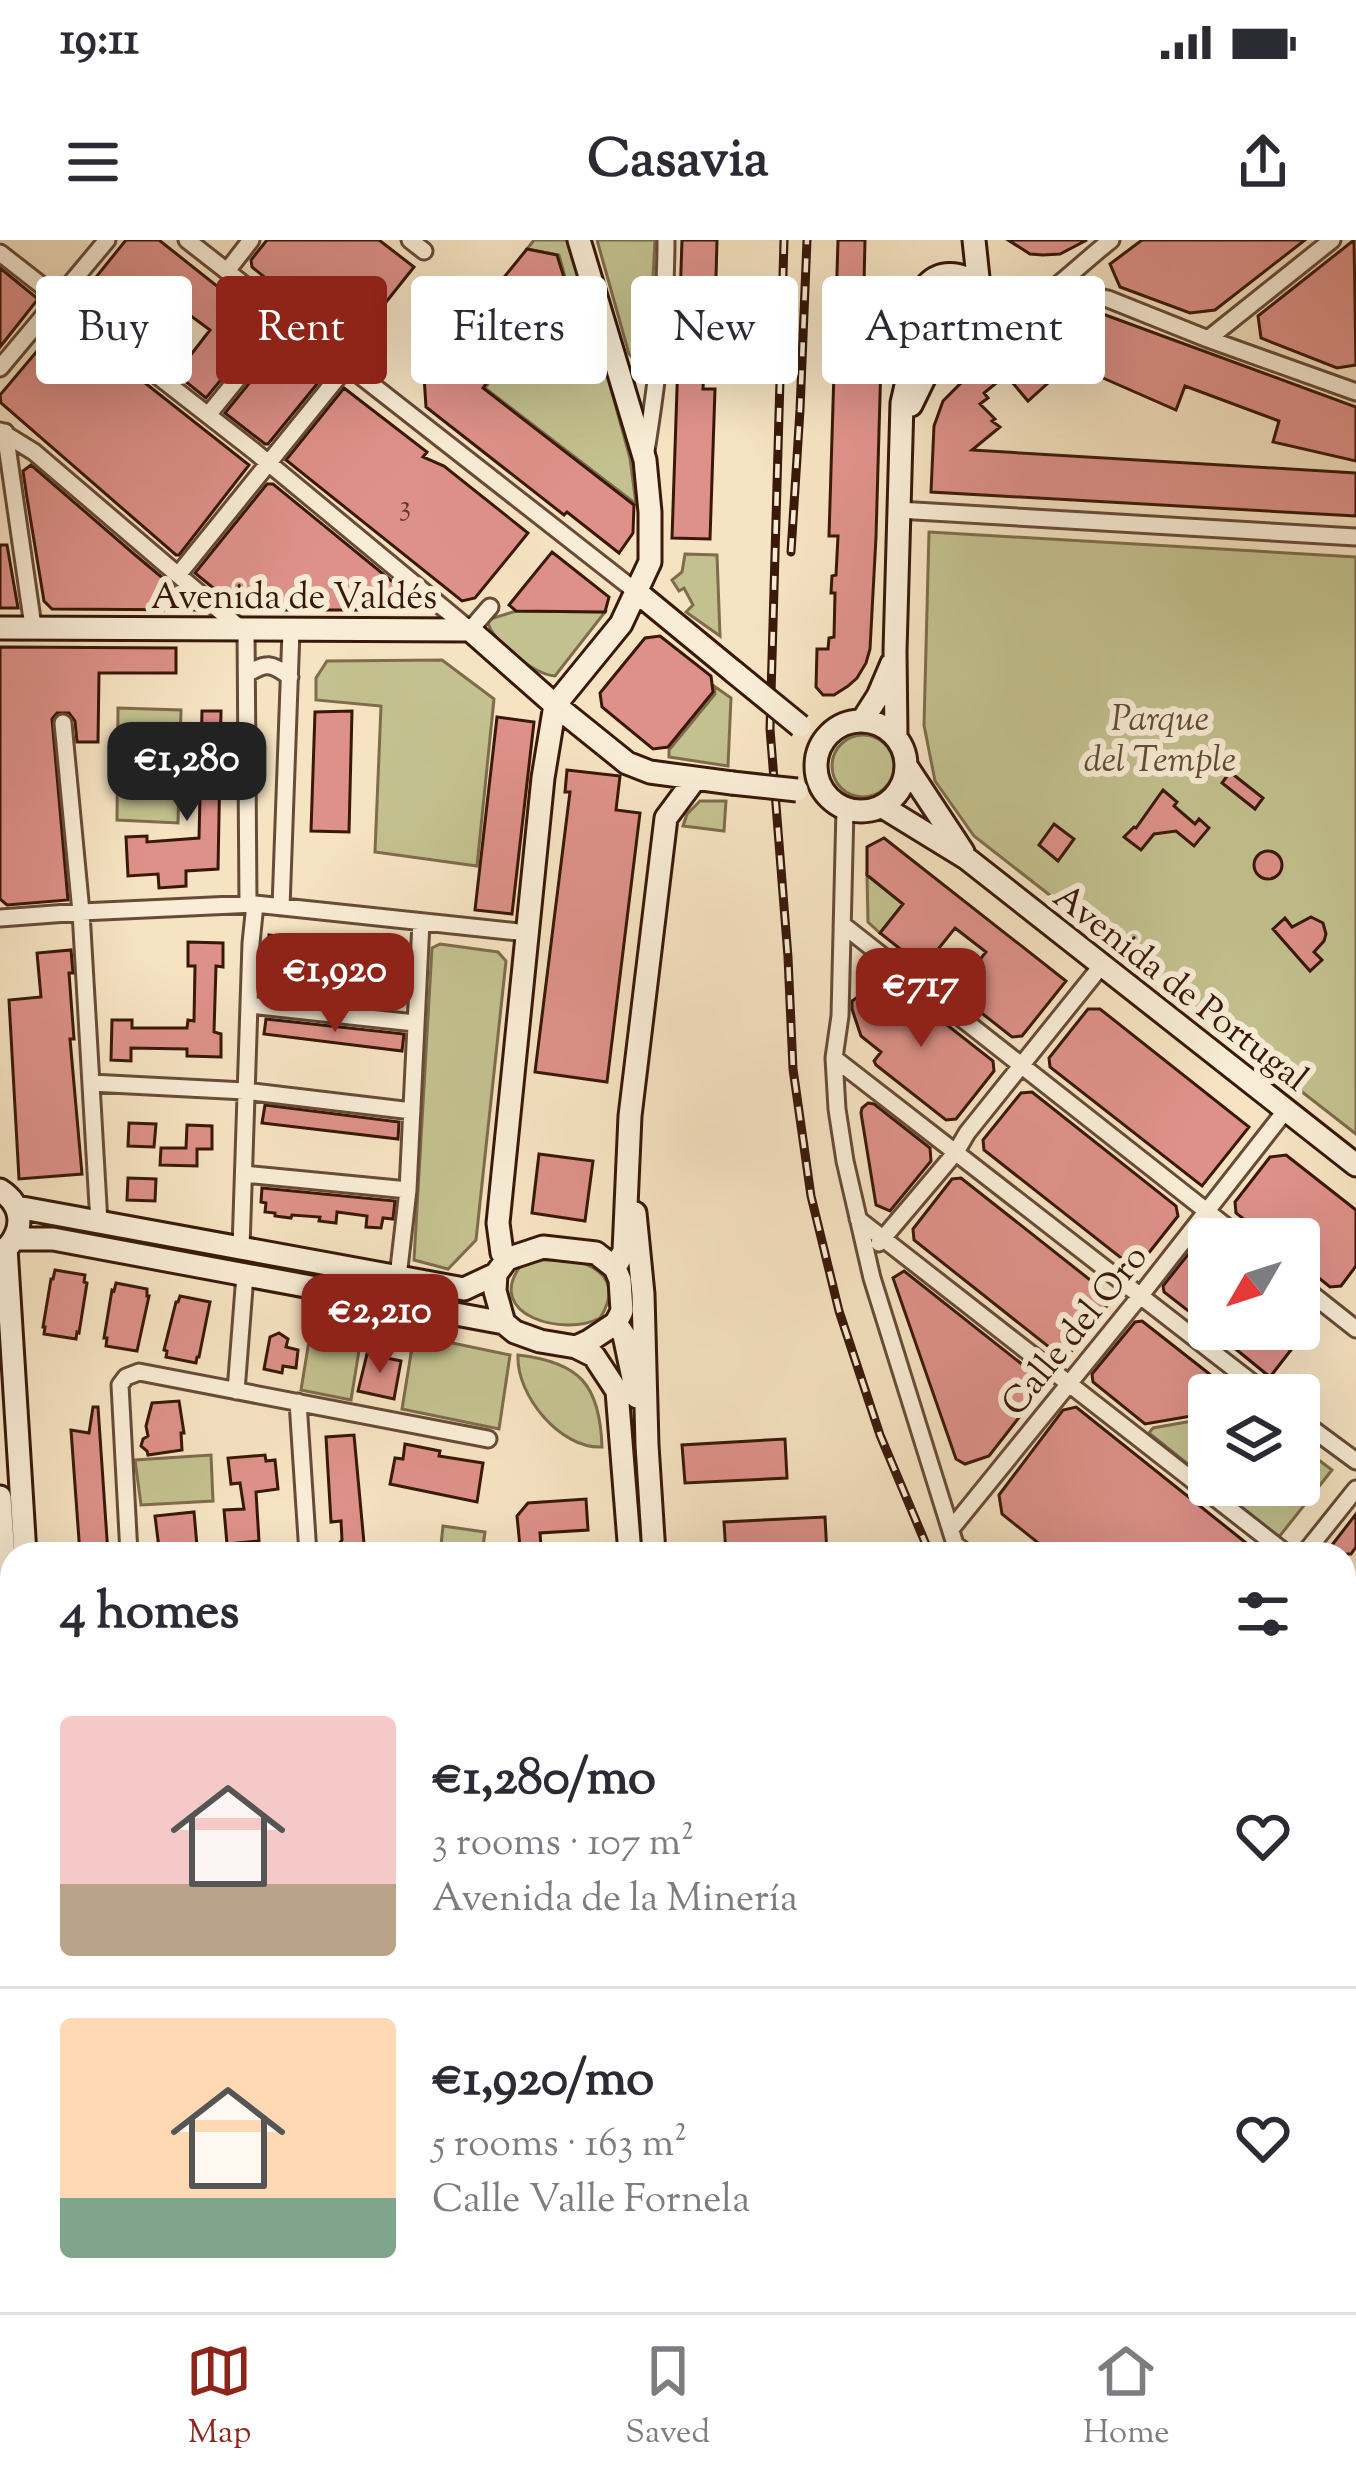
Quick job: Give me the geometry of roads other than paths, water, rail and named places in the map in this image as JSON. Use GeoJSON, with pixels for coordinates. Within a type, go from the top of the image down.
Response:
{"type":"FeatureCollection","features":[{"type":"Feature","properties":{"kind":"main road"},"geometry":{"type":"LineString","coordinates":[[579,240],[645,460],[650,562],[662,613]]}},
{"type":"Feature","properties":{"kind":"main road"},"geometry":{"type":"LineString","coordinates":[[948,273],[964,240]]}},
{"type":"Feature","properties":{"kind":"main road"},"geometry":{"type":"LineString","coordinates":[[974,240],[979,276]]}},
{"type":"Feature","properties":{"kind":"main road"},"geometry":{"type":"LineString","coordinates":[[941,276],[964,276]]}},
{"type":"Feature","properties":{"kind":"main road"},"geometry":{"type":"LineString","coordinates":[[896,737],[898,510],[906,384]]}},
{"type":"Feature","properties":{"kind":"main road"},"geometry":{"type":"LineString","coordinates":[[901,427],[920,384]]}},
{"type":"Feature","properties":{"kind":"main road"},"geometry":{"type":"LineString","coordinates":[[504,1323],[495,1291],[502,1267],[498,1223],[543,778],[555,705],[621,624],[650,562]]}},
{"type":"Feature","properties":{"kind":"main road"},"geometry":{"type":"LineString","coordinates":[[638,593],[800,726],[826,738]]}},
{"type":"Feature","properties":{"kind":"main road"},"geometry":{"type":"LineString","coordinates":[[621,624],[662,613]]}},
{"type":"Feature","properties":{"kind":"main road","name":"Avenida de Valdés"},"geometry":{"type":"LineString","coordinates":[[0,628],[470,630],[627,763],[695,779],[823,791]]}},
{"type":"Feature","properties":{"kind":"main road"},"geometry":{"type":"LineString","coordinates":[[862,721],[895,657]]}},
{"type":"Feature","properties":{"kind":"main road"},"geometry":{"type":"LineString","coordinates":[[862,721],[886,728],[896,737],[907,767],[900,790],[883,806],[857,812],[832,801],[823,791],[816,764],[826,738],[836,729],[862,721]]}},
{"type":"Feature","properties":{"kind":"main road","name":"Avenida de Portugal"},"geometry":{"type":"LineString","coordinates":[[907,767],[966,858]]}},
{"type":"Feature","properties":{"kind":"main road"},"geometry":{"type":"LineString","coordinates":[[615,1268],[624,1251],[634,1079],[666,818],[695,779]]}},
{"type":"Feature","properties":{"kind":"main road","name":"Avenida de Portugal"},"geometry":{"type":"LineString","coordinates":[[883,806],[966,858],[1356,1165]]}},
{"type":"Feature","properties":{"kind":"main road"},"geometry":{"type":"LineString","coordinates":[[628,1164],[641,1271],[653,1542]]}},
{"type":"Feature","properties":{"kind":"main road"},"geometry":{"type":"LineString","coordinates":[[0,1165],[20,1226],[7,1247],[25,1542]]}},
{"type":"Feature","properties":{"kind":"main road"},"geometry":{"type":"LineString","coordinates":[[8,1197],[99,1223],[464,1289],[543,1247],[596,1253],[615,1268],[622,1311],[616,1323],[576,1347]]}},
{"type":"Feature","properties":{"kind":"main road"},"geometry":{"type":"LineString","coordinates":[[7,1247],[42,1237],[504,1323],[541,1341],[576,1347],[594,1357],[617,1390],[629,1542]]}},
{"type":"Feature","properties":{"kind":"main road"},"geometry":{"type":"LineString","coordinates":[[616,1323],[624,1335],[646,1445]]}},
{"type":"Feature","properties":{"kind":"main road"},"geometry":{"type":"LineString","coordinates":[[0,1497],[3,1542]]}},
{"type":"Feature","properties":{"kind":"street"},"geometry":{"type":"LineString","coordinates":[[78,276],[107,240]]}},
{"type":"Feature","properties":{"kind":"street"},"geometry":{"type":"LineString","coordinates":[[187,240],[232,276]]}},
{"type":"Feature","properties":{"kind":"street"},"geometry":{"type":"LineString","coordinates":[[227,272],[251,240]]}},
{"type":"Feature","properties":{"kind":"street"},"geometry":{"type":"LineString","coordinates":[[645,460],[656,383],[666,240]]}},
{"type":"Feature","properties":{"kind":"street"},"geometry":{"type":"LineString","coordinates":[[1067,276],[1111,240]]}},
{"type":"Feature","properties":{"kind":"street"},"geometry":{"type":"LineString","coordinates":[[1208,339],[1333,240]]}},
{"type":"Feature","properties":{"kind":"street"},"geometry":{"type":"LineString","coordinates":[[0,253],[36,281]]}},
{"type":"Feature","properties":{"kind":"street"},"geometry":{"type":"LineString","coordinates":[[1060,276],[1078,266]]}},
{"type":"Feature","properties":{"kind":"street"},"geometry":{"type":"LineString","coordinates":[[1105,298],[1355,390]]}},
{"type":"Feature","properties":{"kind":"street"},"geometry":{"type":"LineString","coordinates":[[0,368],[36,326]]}},
{"type":"Feature","properties":{"kind":"street"},"geometry":{"type":"LineString","coordinates":[[168,384],[470,630],[490,607]]}},
{"type":"Feature","properties":{"kind":"street"},"geometry":{"type":"LineString","coordinates":[[208,415],[233,384]]}},
{"type":"Feature","properties":{"kind":"street"},"geometry":{"type":"LineString","coordinates":[[178,575],[331,384]]}},
{"type":"Feature","properties":{"kind":"street"},"geometry":{"type":"LineString","coordinates":[[370,384],[638,593]]}},
{"type":"Feature","properties":{"kind":"street"},"geometry":{"type":"LineString","coordinates":[[3,431],[243,629],[252,904],[241,1248]]}},
{"type":"Feature","properties":{"kind":"street"},"geometry":{"type":"LineString","coordinates":[[3,431],[33,626]]}},
{"type":"Feature","properties":{"kind":"street"},"geometry":{"type":"LineString","coordinates":[[898,510],[1356,537]]}},
{"type":"Feature","properties":{"kind":"street"},"geometry":{"type":"LineString","coordinates":[[281,907],[292,631]]}},
{"type":"Feature","properties":{"kind":"street"},"geometry":{"type":"LineString","coordinates":[[247,674],[263,664],[274,664],[290,676]]}},
{"type":"Feature","properties":{"kind":"street"},"geometry":{"type":"LineString","coordinates":[[63,723],[81,911],[99,1223]]}},
{"type":"Feature","properties":{"kind":"street"},"geometry":{"type":"LineString","coordinates":[[844,808],[843,925],[834,1058],[837,1109],[867,1258],[954,1542]]}},
{"type":"Feature","properties":{"kind":"street"},"geometry":{"type":"LineString","coordinates":[[249,851],[265,869],[276,867],[283,857]]}},
{"type":"Feature","properties":{"kind":"street"},"geometry":{"type":"LineString","coordinates":[[0,918],[252,904],[528,933]]}},
{"type":"Feature","properties":{"kind":"street"},"geometry":{"type":"LineString","coordinates":[[398,1277],[408,1190],[421,922]]}},
{"type":"Feature","properties":{"kind":"street"},"geometry":{"type":"LineString","coordinates":[[843,925],[1215,1218]]}},
{"type":"Feature","properties":{"kind":"street"},"geometry":{"type":"LineString","coordinates":[[867,1258],[1102,965]]}},
{"type":"Feature","properties":{"kind":"street"},"geometry":{"type":"LineString","coordinates":[[249,1005],[415,1023]]}},
{"type":"Feature","properties":{"kind":"street"},"geometry":{"type":"LineString","coordinates":[[834,1058],[1241,1374]]}},
{"type":"Feature","properties":{"kind":"street"},"geometry":{"type":"LineString","coordinates":[[91,1083],[245,1091],[412,1111]]}},
{"type":"Feature","properties":{"kind":"street","name":"Calle del Oro"},"geometry":{"type":"LineString","coordinates":[[951,1528],[1286,1110]]}},
{"type":"Feature","properties":{"kind":"street"},"geometry":{"type":"LineString","coordinates":[[244,1174],[408,1190]]}},
{"type":"Feature","properties":{"kind":"street"},"geometry":{"type":"LineString","coordinates":[[858,1219],[1272,1542]]}},
{"type":"Feature","properties":{"kind":"street"},"geometry":{"type":"LineString","coordinates":[[236,1391],[245,1275]]}},
{"type":"Feature","properties":{"kind":"street"},"geometry":{"type":"LineString","coordinates":[[1320,1301],[1356,1329]]}},
{"type":"Feature","properties":{"kind":"street"},"geometry":{"type":"LineString","coordinates":[[129,1542],[120,1385],[126,1376],[139,1372],[488,1439]]}},
{"type":"Feature","properties":{"kind":"street"},"geometry":{"type":"LineString","coordinates":[[298,1402],[307,1542]]}},
{"type":"Feature","properties":{"kind":"street"},"geometry":{"type":"LineString","coordinates":[[1320,1434],[1356,1461]]}},
{"type":"Feature","properties":{"kind":"street"},"geometry":{"type":"LineString","coordinates":[[1314,1542],[1356,1490]]}},
{"type":"Feature","properties":{"kind":"railway"},"geometry":{"type":"LineString","coordinates":[[784,240],[770,729],[793,1069],[811,1196],[839,1311],[880,1435],[925,1542]]}},
{"type":"Feature","properties":{"kind":"railway"},"geometry":{"type":"LineString","coordinates":[[791,552],[807,240]]}},
{"type":"Feature","properties":{"kind":"park label","name":"Parque del Temple"},"geometry":{"type":"Point","coordinates":[1160,738]}}]}
